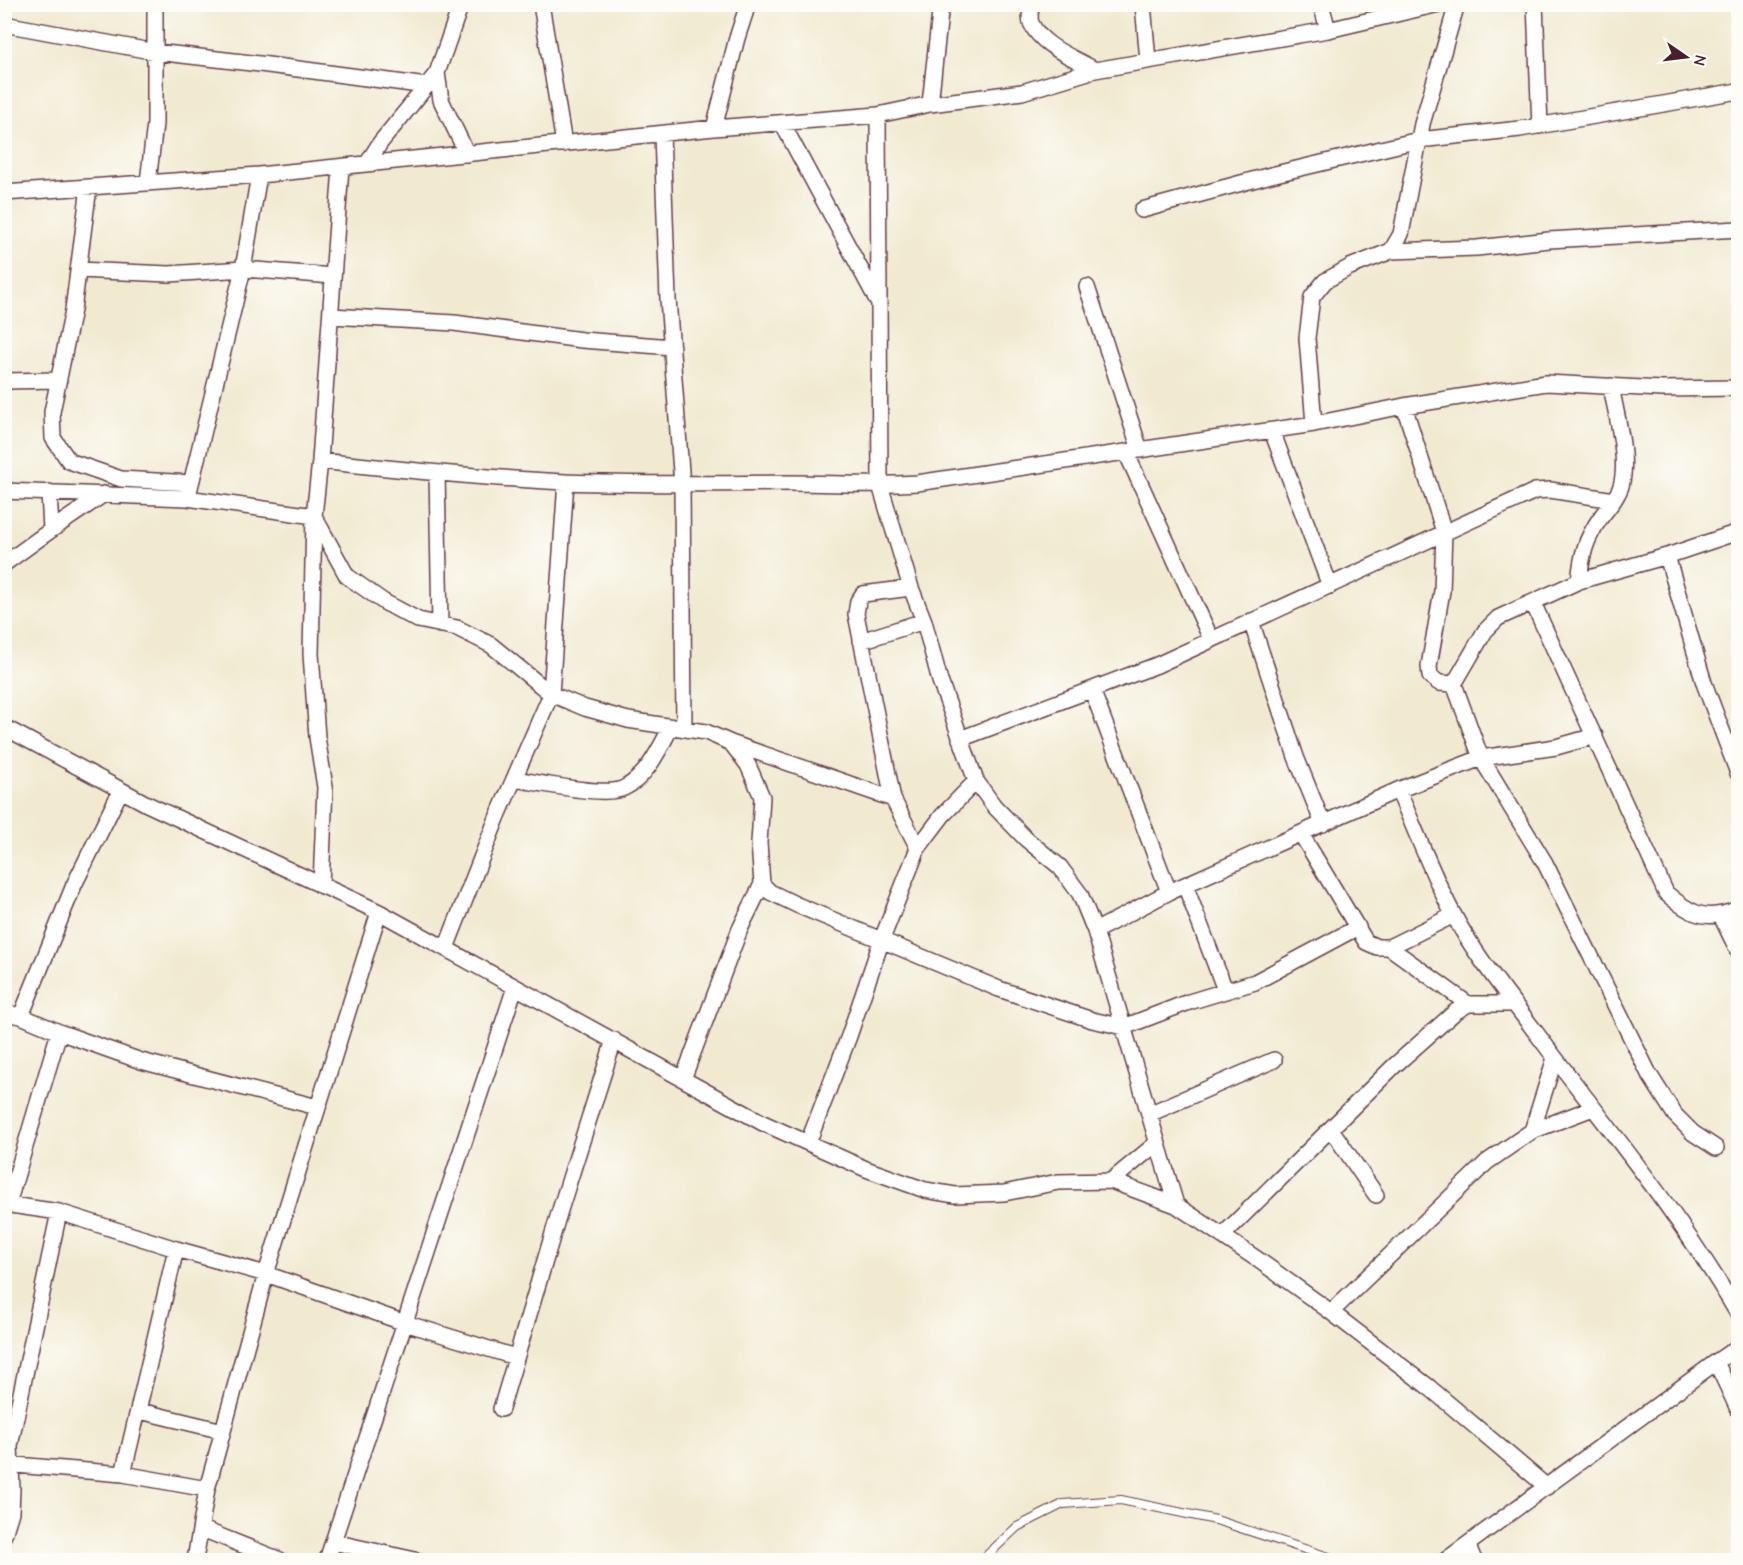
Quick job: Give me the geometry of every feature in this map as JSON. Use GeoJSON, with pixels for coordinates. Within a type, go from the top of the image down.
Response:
{"type":"FeatureCollection","features":[{"type":"Feature","properties":{"kind":"street"},"geometry":{"type":"LineString","coordinates":[[148,182],[155,124],[155,4]]}},
{"type":"Feature","properties":{"kind":"street"},"geometry":{"type":"LineString","coordinates":[[541,4],[564,144]]}},
{"type":"Feature","properties":{"kind":"street"},"geometry":{"type":"LineString","coordinates":[[930,104],[941,4]]}},
{"type":"Feature","properties":{"kind":"street"},"geometry":{"type":"LineString","coordinates":[[1031,4],[1030,21],[1040,36],[1052,46],[1095,70]]}},
{"type":"Feature","properties":{"kind":"street"},"geometry":{"type":"LineString","coordinates":[[1143,4],[1148,60]]}},
{"type":"Feature","properties":{"kind":"street"},"geometry":{"type":"LineString","coordinates":[[1321,4],[1328,30]]}},
{"type":"Feature","properties":{"kind":"street"},"geometry":{"type":"LineString","coordinates":[[4,193],[259,175],[714,128],[878,115],[930,104],[1022,92],[1095,70],[1328,30],[1439,4]]}},
{"type":"Feature","properties":{"kind":"street"},"geometry":{"type":"LineString","coordinates":[[1391,251],[1401,234],[1422,124],[1457,4]]}},
{"type":"Feature","properties":{"kind":"street"},"geometry":{"type":"LineString","coordinates":[[1535,4],[1540,126]]}},
{"type":"Feature","properties":{"kind":"street"},"geometry":{"type":"LineString","coordinates":[[714,128],[744,5]]}},
{"type":"Feature","properties":{"kind":"street"},"geometry":{"type":"LineString","coordinates":[[367,164],[380,143],[437,73],[455,6]]}},
{"type":"Feature","properties":{"kind":"street"},"geometry":{"type":"LineString","coordinates":[[4,24],[156,52],[268,64],[427,86]]}},
{"type":"Feature","properties":{"kind":"street"},"geometry":{"type":"LineString","coordinates":[[437,73],[441,100],[467,154]]}},
{"type":"Feature","properties":{"kind":"street"},"geometry":{"type":"LineString","coordinates":[[1142,210],[1271,175],[1419,140],[1540,126],[1738,91]]}},
{"type":"Feature","properties":{"kind":"street"},"geometry":{"type":"LineString","coordinates":[[878,115],[880,485],[911,588],[924,621],[940,681],[976,781],[994,806],[1026,839],[1060,867],[1080,894],[1095,931],[1176,1205]]}},
{"type":"Feature","properties":{"kind":"street"},"geometry":{"type":"LineString","coordinates":[[782,123],[878,303]]}},
{"type":"Feature","properties":{"kind":"street"},"geometry":{"type":"LineString","coordinates":[[514,779],[607,792],[623,789],[639,777],[678,728],[682,484],[672,346],[662,134]]}},
{"type":"Feature","properties":{"kind":"street"},"geometry":{"type":"LineString","coordinates":[[321,886],[324,788],[317,737],[311,654],[314,516],[321,461],[341,166]]}},
{"type":"Feature","properties":{"kind":"street"},"geometry":{"type":"LineString","coordinates":[[189,490],[243,269],[259,175]]}},
{"type":"Feature","properties":{"kind":"street"},"geometry":{"type":"LineString","coordinates":[[89,187],[73,310],[52,412],[53,438],[69,461],[121,479],[189,490],[314,516],[347,576],[384,602],[418,620],[457,628],[491,645],[551,694],[628,720],[706,732],[731,743],[893,799]]}},
{"type":"Feature","properties":{"kind":"street"},"geometry":{"type":"LineString","coordinates":[[1314,424],[1307,338],[1312,297],[1325,281],[1350,267],[1391,251],[1477,248],[1549,240],[1738,229]]}},
{"type":"Feature","properties":{"kind":"street"},"geometry":{"type":"LineString","coordinates":[[78,270],[169,274],[243,269],[333,276]]}},
{"type":"Feature","properties":{"kind":"street"},"geometry":{"type":"LineString","coordinates":[[1087,287],[1133,451],[1210,639]]}},
{"type":"Feature","properties":{"kind":"street"},"geometry":{"type":"LineString","coordinates":[[331,316],[454,323],[582,340],[672,346]]}},
{"type":"Feature","properties":{"kind":"street"},"geometry":{"type":"LineString","coordinates":[[4,381],[59,380]]}},
{"type":"Feature","properties":{"kind":"street"},"geometry":{"type":"LineString","coordinates":[[321,461],[437,473],[566,482],[880,485],[917,483],[1272,431],[1404,406],[1546,383],[1662,390],[1738,388]]}},
{"type":"Feature","properties":{"kind":"street"},"geometry":{"type":"LineString","coordinates":[[1579,581],[1582,554],[1587,541],[1621,487],[1623,460],[1611,386]]}},
{"type":"Feature","properties":{"kind":"street"},"geometry":{"type":"LineString","coordinates":[[1404,406],[1444,532],[1442,591],[1429,666],[1430,676],[1438,682],[1454,684]]}},
{"type":"Feature","properties":{"kind":"street"},"geometry":{"type":"LineString","coordinates":[[1272,431],[1330,586]]}},
{"type":"Feature","properties":{"kind":"street"},"geometry":{"type":"LineString","coordinates":[[437,473],[440,625]]}},
{"type":"Feature","properties":{"kind":"street"},"geometry":{"type":"LineString","coordinates":[[446,948],[551,694],[566,482]]}},
{"type":"Feature","properties":{"kind":"street"},"geometry":{"type":"LineString","coordinates":[[960,739],[1157,665],[1535,490],[1550,489],[1614,500]]}},
{"type":"Feature","properties":{"kind":"street"},"geometry":{"type":"LineString","coordinates":[[4,491],[105,495],[189,490]]}},
{"type":"Feature","properties":{"kind":"street"},"geometry":{"type":"LineString","coordinates":[[49,492],[51,530]]}},
{"type":"Feature","properties":{"kind":"street"},"geometry":{"type":"LineString","coordinates":[[4,564],[105,495]]}},
{"type":"Feature","properties":{"kind":"street"},"geometry":{"type":"LineString","coordinates":[[1454,684],[1485,631],[1498,618],[1579,581],[1667,556],[1738,532]]}},
{"type":"Feature","properties":{"kind":"street"},"geometry":{"type":"LineString","coordinates":[[1667,556],[1704,683],[1738,773]]}},
{"type":"Feature","properties":{"kind":"street"},"geometry":{"type":"LineString","coordinates":[[911,588],[863,594],[858,601],[856,614],[893,799],[918,848]]}},
{"type":"Feature","properties":{"kind":"street"},"geometry":{"type":"LineString","coordinates":[[1533,603],[1666,893],[1680,905],[1701,915],[1721,916],[1738,909]]}},
{"type":"Feature","properties":{"kind":"street"},"geometry":{"type":"LineString","coordinates":[[861,641],[924,621]]}},
{"type":"Feature","properties":{"kind":"street"},"geometry":{"type":"LineString","coordinates":[[1251,621],[1296,757],[1323,824]]}},
{"type":"Feature","properties":{"kind":"street"},"geometry":{"type":"LineString","coordinates":[[1454,684],[1481,758],[1545,863],[1649,1074],[1675,1115],[1694,1133],[1716,1148]]}},
{"type":"Feature","properties":{"kind":"street"},"geometry":{"type":"LineString","coordinates":[[1092,690],[1169,892]]}},
{"type":"Feature","properties":{"kind":"street"},"geometry":{"type":"LineString","coordinates":[[4,727],[147,804],[379,912],[763,1124],[866,1169],[925,1190],[955,1195],[1004,1193],[1058,1182],[1111,1181],[1176,1205],[1331,1312],[1430,1388],[1547,1487]]}},
{"type":"Feature","properties":{"kind":"street"},"geometry":{"type":"LineString","coordinates":[[1095,931],[1169,892],[1398,790],[1481,758],[1556,747],[1595,736]]}},
{"type":"Feature","properties":{"kind":"street"},"geometry":{"type":"LineString","coordinates":[[683,1079],[740,929],[762,884],[759,843],[762,797],[748,765],[731,743]]}},
{"type":"Feature","properties":{"kind":"street"},"geometry":{"type":"LineString","coordinates":[[808,1143],[849,1036],[882,939],[918,848],[943,814],[976,781]]}},
{"type":"Feature","properties":{"kind":"street"},"geometry":{"type":"LineString","coordinates":[[21,1016],[74,885],[121,790]]}},
{"type":"Feature","properties":{"kind":"street"},"geometry":{"type":"LineString","coordinates":[[1398,790],[1454,915],[1482,960],[1664,1199],[1712,1269],[1738,1314]]}},
{"type":"Feature","properties":{"kind":"street"},"geometry":{"type":"LineString","coordinates":[[1301,834],[1366,942],[1377,947],[1389,946],[1454,915]]}},
{"type":"Feature","properties":{"kind":"street"},"geometry":{"type":"LineString","coordinates":[[762,884],[770,892],[788,901],[999,989],[1092,1020],[1124,1027],[1225,990],[1255,982],[1358,927]]}},
{"type":"Feature","properties":{"kind":"street"},"geometry":{"type":"LineString","coordinates":[[1185,885],[1225,990]]}},
{"type":"Feature","properties":{"kind":"street"},"geometry":{"type":"LineString","coordinates":[[195,1560],[207,1489],[266,1274],[379,912]]}},
{"type":"Feature","properties":{"kind":"street"},"geometry":{"type":"LineString","coordinates":[[1721,916],[1738,951]]}},
{"type":"Feature","properties":{"kind":"street"},"geometry":{"type":"LineString","coordinates":[[1389,946],[1468,1004]]}},
{"type":"Feature","properties":{"kind":"street"},"geometry":{"type":"LineString","coordinates":[[327,1560],[515,987]]}},
{"type":"Feature","properties":{"kind":"street"},"geometry":{"type":"LineString","coordinates":[[1222,1236],[1394,1066],[1455,1012],[1468,1004],[1514,1004]]}},
{"type":"Feature","properties":{"kind":"street"},"geometry":{"type":"LineString","coordinates":[[4,1013],[21,1016],[141,1061],[317,1107]]}},
{"type":"Feature","properties":{"kind":"street"},"geometry":{"type":"LineString","coordinates":[[59,1032],[6,1204],[59,1212],[176,1249],[266,1274],[405,1323],[515,1357]]}},
{"type":"Feature","properties":{"kind":"street"},"geometry":{"type":"LineString","coordinates":[[501,1409],[515,1357],[614,1040]]}},
{"type":"Feature","properties":{"kind":"street"},"geometry":{"type":"LineString","coordinates":[[1532,1131],[1555,1058]]}},
{"type":"Feature","properties":{"kind":"street"},"geometry":{"type":"LineString","coordinates":[[1149,1114],[1274,1060]]}},
{"type":"Feature","properties":{"kind":"street"},"geometry":{"type":"LineString","coordinates":[[1331,1312],[1487,1162],[1532,1131],[1593,1108]]}},
{"type":"Feature","properties":{"kind":"street"},"geometry":{"type":"LineString","coordinates":[[1330,1129],[1376,1195]]}},
{"type":"Feature","properties":{"kind":"street"},"geometry":{"type":"LineString","coordinates":[[1111,1181],[1157,1143]]}},
{"type":"Feature","properties":{"kind":"street"},"geometry":{"type":"LineString","coordinates":[[4,1535],[12,1500],[8,1464],[10,1446],[59,1212]]}},
{"type":"Feature","properties":{"kind":"street"},"geometry":{"type":"LineString","coordinates":[[123,1474],[140,1411],[176,1249]]}},
{"type":"Feature","properties":{"kind":"street"},"geometry":{"type":"LineString","coordinates":[[1446,1560],[1738,1347]]}},
{"type":"Feature","properties":{"kind":"street"},"geometry":{"type":"LineString","coordinates":[[1716,1362],[1738,1409]]}},
{"type":"Feature","properties":{"kind":"street"},"geometry":{"type":"LineString","coordinates":[[140,1411],[223,1431]]}},
{"type":"Feature","properties":{"kind":"street"},"geometry":{"type":"LineString","coordinates":[[8,1464],[123,1474],[207,1489]]}},
{"type":"Feature","properties":{"kind":"street"},"geometry":{"type":"LineString","coordinates":[[201,1530],[280,1560]]}},
{"type":"Feature","properties":{"kind":"street"},"geometry":{"type":"LineString","coordinates":[[333,1542],[415,1560]]}},
{"type":"Feature","properties":{"kind":"street"},"geometry":{"type":"LineString","coordinates":[[1468,1546],[1474,1560]]}},
{"type":"Feature","properties":{"kind":"lane"},"geometry":{"type":"LineString","coordinates":[[982,1560],[1017,1527],[1063,1504],[1121,1500],[1216,1520],[1338,1560]]}}]}
